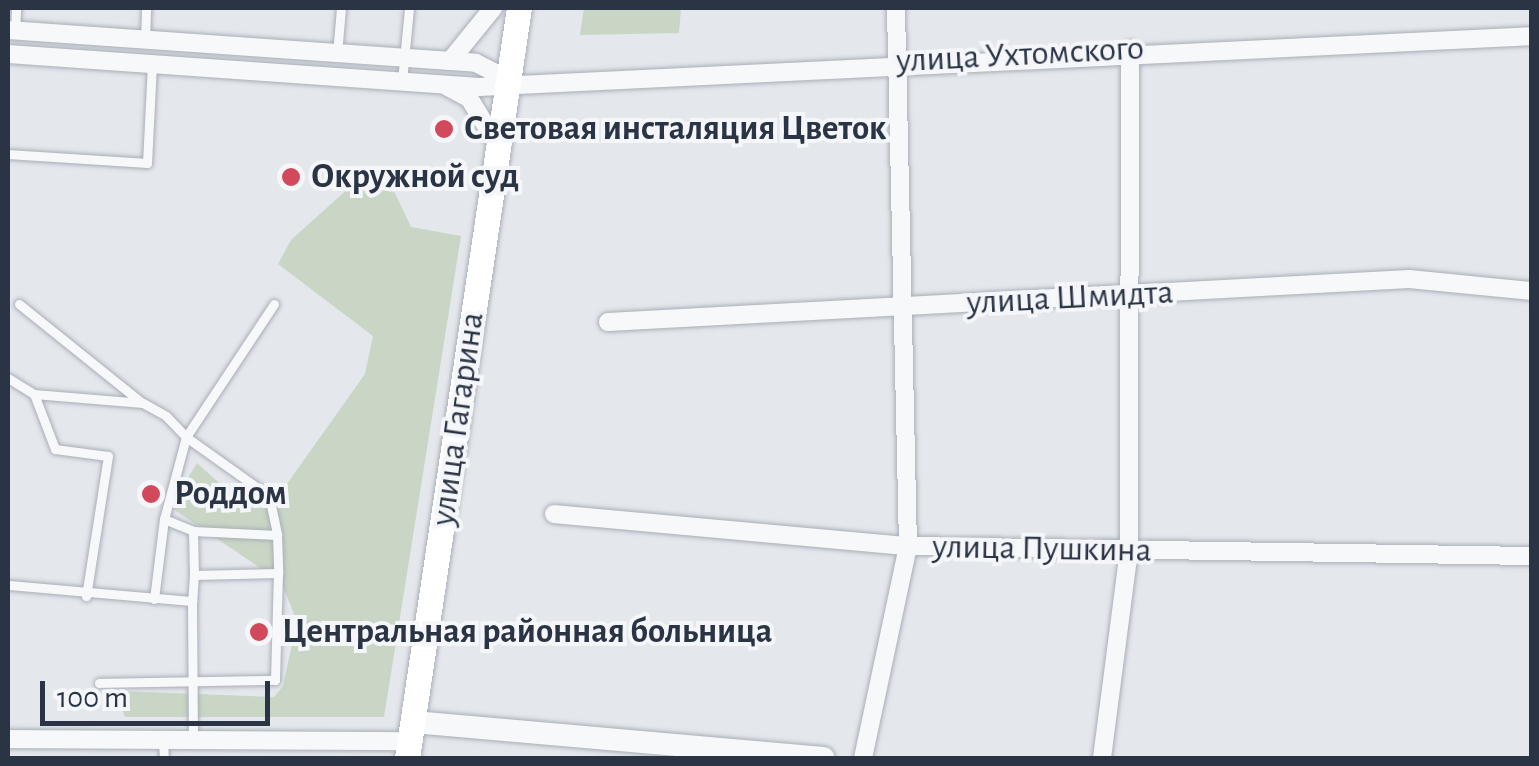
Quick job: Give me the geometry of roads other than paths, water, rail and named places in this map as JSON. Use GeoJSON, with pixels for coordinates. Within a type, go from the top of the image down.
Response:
{"type":"FeatureCollection","features":[{"type":"Feature","properties":{"kind":"main road","name":"улица Гагарина"},"geometry":{"type":"LineString","coordinates":[[410,741],[519,8]]}},
{"type":"Feature","properties":{"kind":"street"},"geometry":{"type":"LineString","coordinates":[[450,62],[493,8]]}},
{"type":"Feature","properties":{"kind":"street"},"geometry":{"type":"LineString","coordinates":[[863,758],[908,546],[906,306],[894,61],[896,8]]}},
{"type":"Feature","properties":{"kind":"street"},"geometry":{"type":"LineString","coordinates":[[12,31],[450,62],[508,79]]}},
{"type":"Feature","properties":{"kind":"street","name":"улица Ухтомского"},"geometry":{"type":"LineString","coordinates":[[8,54],[443,84],[1130,50],[1532,36]]}},
{"type":"Feature","properties":{"kind":"street"},"geometry":{"type":"LineString","coordinates":[[1102,758],[1129,550],[1130,50]]}},
{"type":"Feature","properties":{"kind":"street"},"geometry":{"type":"LineString","coordinates":[[443,84],[468,98],[499,147]]}},
{"type":"Feature","properties":{"kind":"street","name":"улица Шмидта"},"geometry":{"type":"LineString","coordinates":[[608,322],[1409,280],[1532,291]]}},
{"type":"Feature","properties":{"kind":"street","name":"улица Пушкина"},"geometry":{"type":"LineString","coordinates":[[554,514],[908,546],[1532,556]]}},
{"type":"Feature","properties":{"kind":"street"},"geometry":{"type":"LineString","coordinates":[[8,739],[164,750],[194,740],[410,741],[823,758]]}},
{"type":"Feature","properties":{"kind":"lane"},"geometry":{"type":"LineString","coordinates":[[12,31],[16,8]]}},
{"type":"Feature","properties":{"kind":"lane"},"geometry":{"type":"LineString","coordinates":[[145,40],[146,8]]}},
{"type":"Feature","properties":{"kind":"lane"},"geometry":{"type":"LineString","coordinates":[[337,54],[342,8]]}},
{"type":"Feature","properties":{"kind":"lane"},"geometry":{"type":"LineString","coordinates":[[402,81],[400,58],[410,8]]}},
{"type":"Feature","properties":{"kind":"lane"},"geometry":{"type":"LineString","coordinates":[[8,154],[147,163],[152,64]]}},
{"type":"Feature","properties":{"kind":"lane"},"geometry":{"type":"LineString","coordinates":[[19,304],[143,404],[269,496],[278,573],[275,680],[99,683]]}},
{"type":"Feature","properties":{"kind":"lane"},"geometry":{"type":"LineString","coordinates":[[154,599],[164,519],[186,437],[274,304]]}},
{"type":"Feature","properties":{"kind":"lane"},"geometry":{"type":"LineString","coordinates":[[8,378],[34,394],[143,404]]}},
{"type":"Feature","properties":{"kind":"lane"},"geometry":{"type":"LineString","coordinates":[[34,394],[56,449],[108,456],[86,596]]}},
{"type":"Feature","properties":{"kind":"lane"},"geometry":{"type":"LineString","coordinates":[[164,519],[193,531],[276,535]]}},
{"type":"Feature","properties":{"kind":"lane"},"geometry":{"type":"LineString","coordinates":[[193,531],[190,681],[194,740]]}},
{"type":"Feature","properties":{"kind":"lane"},"geometry":{"type":"LineString","coordinates":[[194,575],[278,573]]}},
{"type":"Feature","properties":{"kind":"lane"},"geometry":{"type":"LineString","coordinates":[[8,585],[86,596],[192,601]]}},
{"type":"Feature","properties":{"kind":"place","name":"Световая инсталяция Цветок"},"geometry":{"type":"Point","coordinates":[444,129]}},
{"type":"Feature","properties":{"kind":"place","name":"Окружной суд"},"geometry":{"type":"Point","coordinates":[291,177]}},
{"type":"Feature","properties":{"kind":"place","name":"Роддом"},"geometry":{"type":"Point","coordinates":[151,494]}},
{"type":"Feature","properties":{"kind":"place","name":"Центральная районная больница"},"geometry":{"type":"Point","coordinates":[259,632]}}]}
